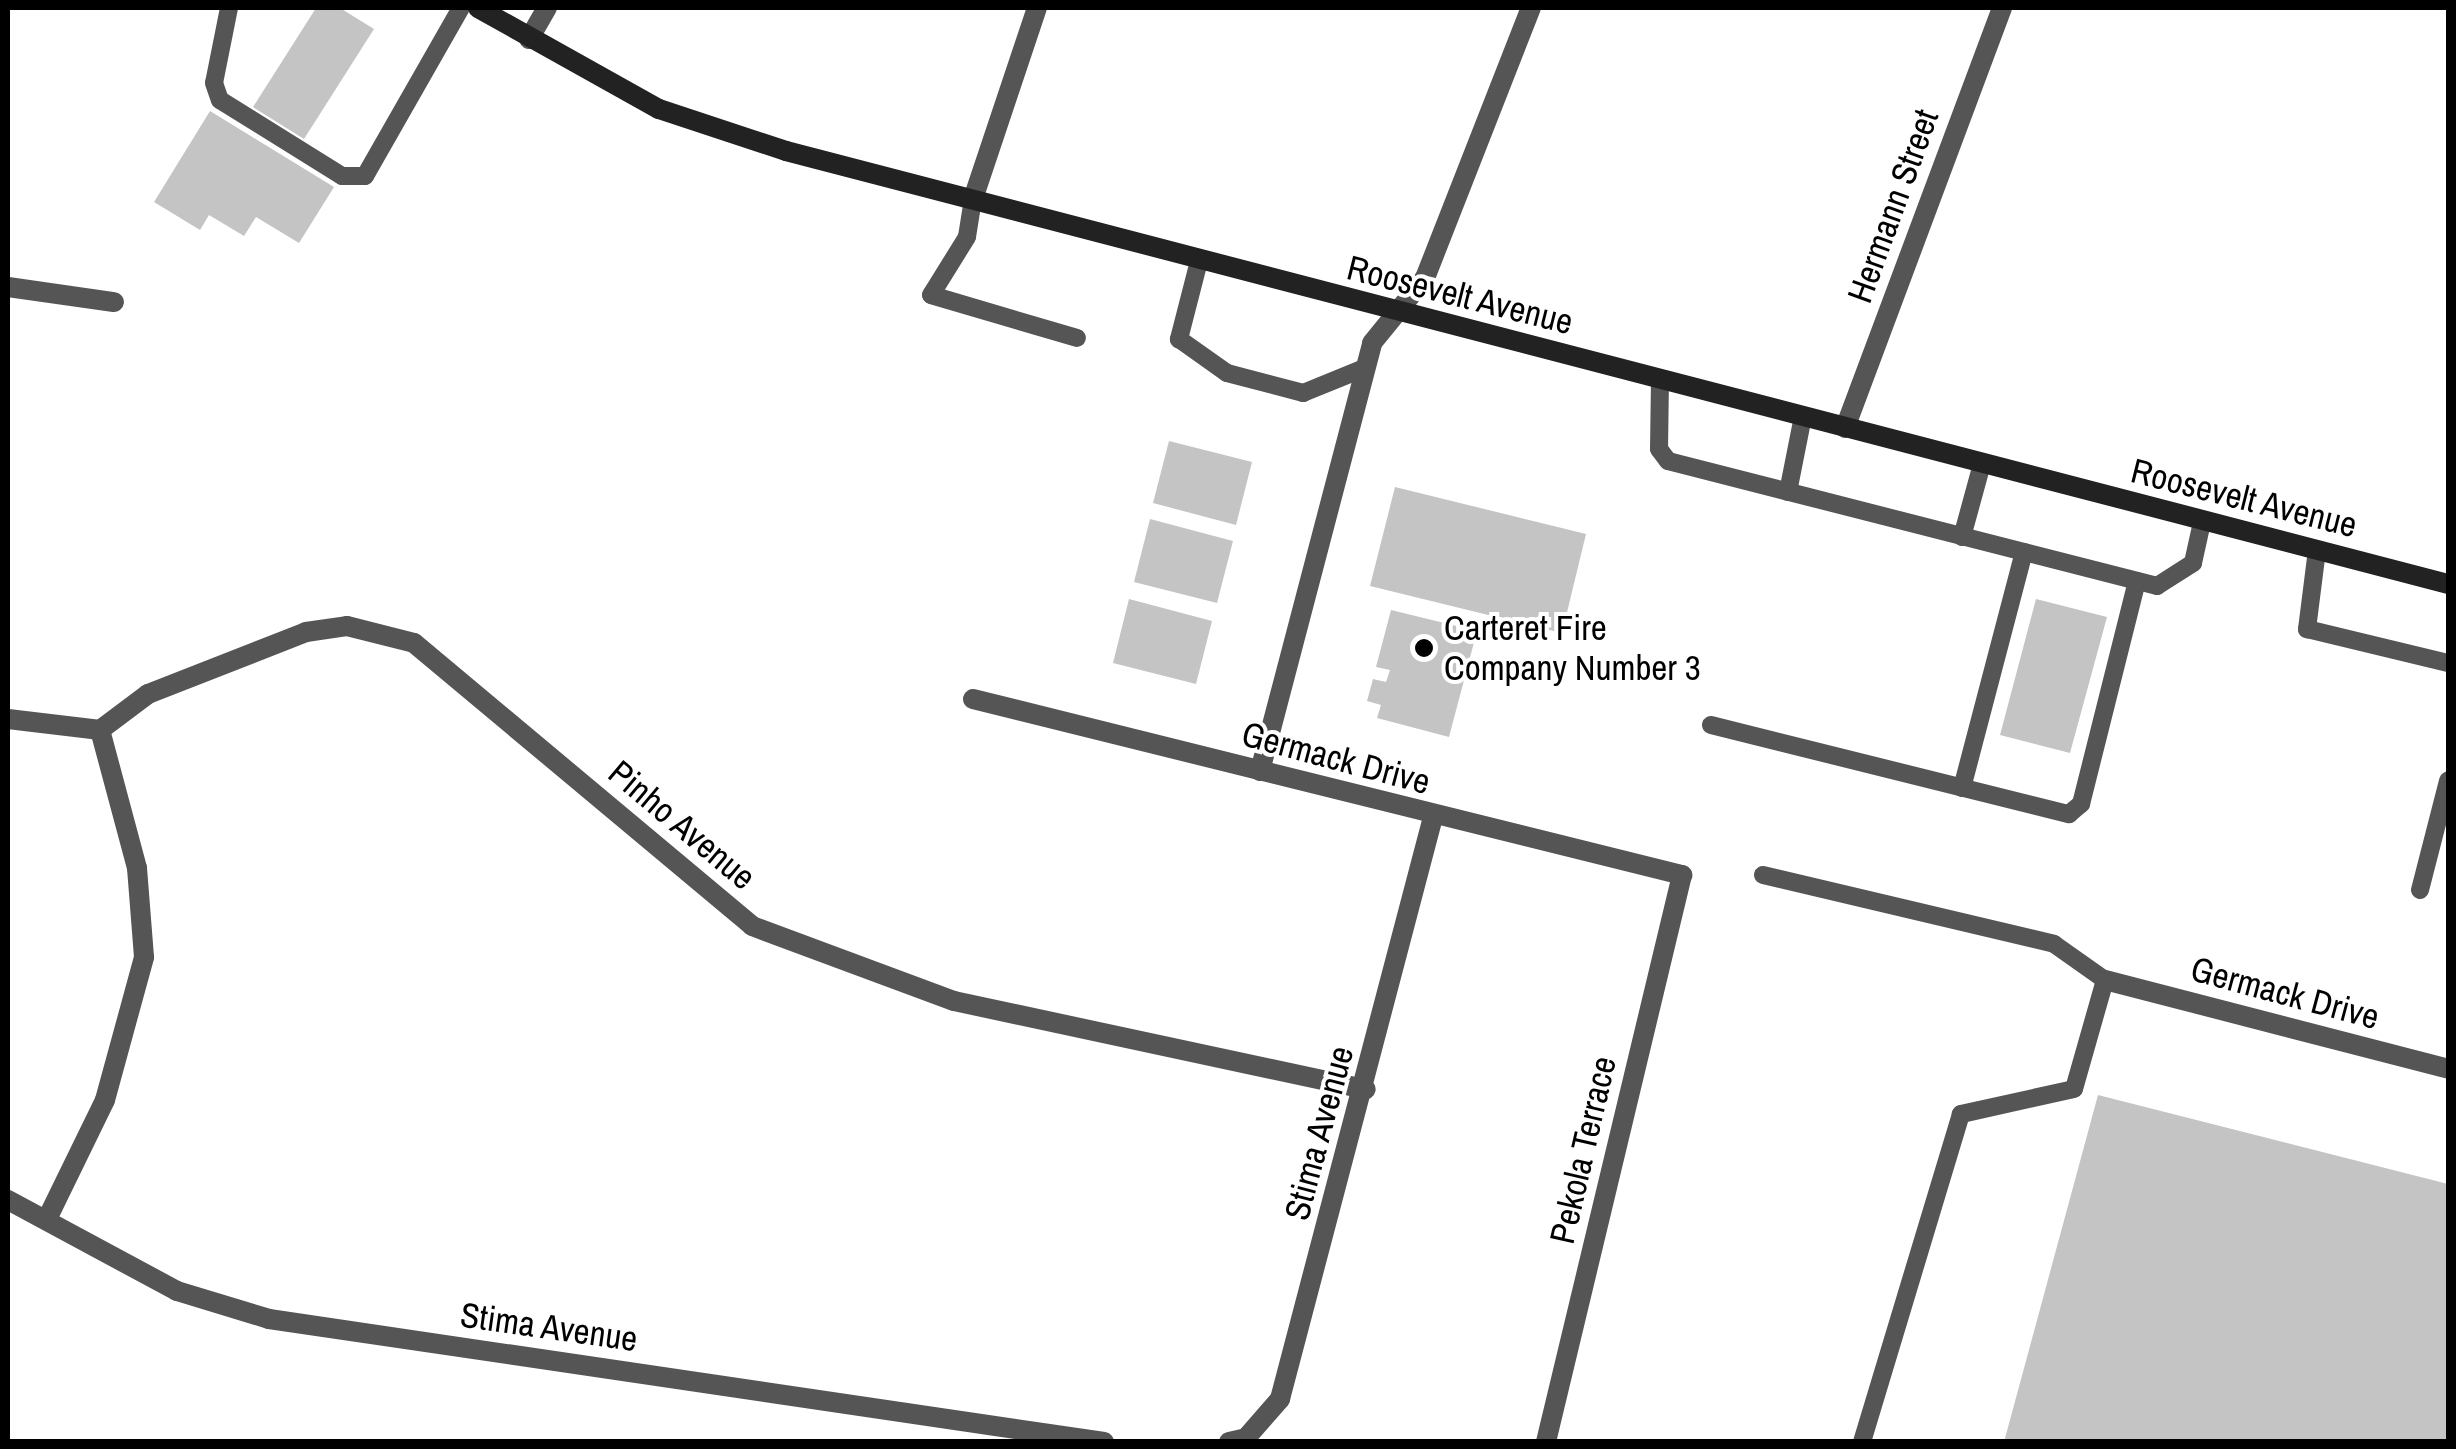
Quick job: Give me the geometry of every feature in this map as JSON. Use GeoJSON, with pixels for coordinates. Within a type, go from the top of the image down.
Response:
{"type":"FeatureCollection","features":[{"type":"Feature","properties":{"kind":"main road","name":"Roosevelt Avenue"},"geometry":{"type":"LineString","coordinates":[[478,8],[529,39],[698,124],[1400,314],[2448,584]]}},
{"type":"Feature","properties":{"kind":"street"},"geometry":{"type":"LineString","coordinates":[[529,39],[546,8]]}},
{"type":"Feature","properties":{"kind":"street"},"geometry":{"type":"LineString","coordinates":[[973,199],[1037,8]]}},
{"type":"Feature","properties":{"kind":"street"},"geometry":{"type":"LineString","coordinates":[[1260,770],[1362,369],[1372,343],[1400,314],[1425,278],[1531,8]]}},
{"type":"Feature","properties":{"kind":"street","name":"Hermann Street"},"geometry":{"type":"LineString","coordinates":[[1845,428],[2002,8]]}},
{"type":"Feature","properties":{"kind":"street"},"geometry":{"type":"LineString","coordinates":[[8,288],[114,302]]}},
{"type":"Feature","properties":{"kind":"street","name":"Pinho Avenue"},"geometry":{"type":"LineString","coordinates":[[100,730],[148,694],[306,632],[347,626],[414,644],[752,926],[954,1001],[1366,1090]]}},
{"type":"Feature","properties":{"kind":"street","name":"Germack Drive"},"geometry":{"type":"LineString","coordinates":[[974,699],[1434,817],[1682,874]]}},
{"type":"Feature","properties":{"kind":"street"},"geometry":{"type":"LineString","coordinates":[[8,719],[100,730],[137,868],[144,956],[105,1100],[47,1219]]}},
{"type":"Feature","properties":{"kind":"street","name":"Stima Avenue"},"geometry":{"type":"LineString","coordinates":[[1230,1442],[1246,1438],[1280,1399],[1366,1090],[1434,817]]}},
{"type":"Feature","properties":{"kind":"street","name":"Pekola Terrace"},"geometry":{"type":"LineString","coordinates":[[1546,1442],[1682,874]]}},
{"type":"Feature","properties":{"kind":"street","name":"Germack Drive"},"geometry":{"type":"LineString","coordinates":[[2105,980],[2448,1069]]}},
{"type":"Feature","properties":{"kind":"street","name":"Stima Avenue"},"geometry":{"type":"LineString","coordinates":[[8,1200],[177,1291],[269,1320],[1104,1442]]}},
{"type":"Feature","properties":{"kind":"lane"},"geometry":{"type":"LineString","coordinates":[[229,8],[214,84],[220,100],[342,176],[364,176],[461,8]]}},
{"type":"Feature","properties":{"kind":"lane"},"geometry":{"type":"LineString","coordinates":[[973,199],[967,238],[931,295],[1077,338]]}},
{"type":"Feature","properties":{"kind":"lane"},"geometry":{"type":"LineString","coordinates":[[1200,261],[1178,339],[1227,373],[1303,393],[1362,369]]}},
{"type":"Feature","properties":{"kind":"lane"},"geometry":{"type":"LineString","coordinates":[[1660,379],[1660,448],[1668,461],[2157,586],[2193,563],[2202,522]]}},
{"type":"Feature","properties":{"kind":"lane"},"geometry":{"type":"LineString","coordinates":[[1788,492],[1803,416]]}},
{"type":"Feature","properties":{"kind":"lane"},"geometry":{"type":"LineString","coordinates":[[1962,537],[1982,464]]}},
{"type":"Feature","properties":{"kind":"lane"},"geometry":{"type":"LineString","coordinates":[[2316,550],[2307,629],[2448,663]]}},
{"type":"Feature","properties":{"kind":"lane"},"geometry":{"type":"LineString","coordinates":[[1962,788],[2024,552]]}},
{"type":"Feature","properties":{"kind":"lane"},"geometry":{"type":"LineString","coordinates":[[1711,725],[2069,814],[2080,804],[2137,581]]}},
{"type":"Feature","properties":{"kind":"lane"},"geometry":{"type":"LineString","coordinates":[[2420,890],[2448,781]]}},
{"type":"Feature","properties":{"kind":"lane"},"geometry":{"type":"LineString","coordinates":[[1763,875],[2054,944],[2105,980],[2074,1089],[1961,1114],[1862,1442]]}},
{"type":"Feature","properties":{"kind":"building"},"geometry":{"type":"Polygon","coordinates":[[[316,8],[340,8],[374,29],[304,139],[253,107],[316,8]]]}},
{"type":"Feature","properties":{"kind":"building"},"geometry":{"type":"Polygon","coordinates":[[[210,111],[334,187],[299,243],[256,217],[244,236],[209,215],[200,230],[154,202],[210,111]]]}},
{"type":"Feature","properties":{"kind":"building"},"geometry":{"type":"Polygon","coordinates":[[[1169,441],[1252,462],[1236,525],[1153,503],[1169,441]]]}},
{"type":"Feature","properties":{"kind":"building"},"geometry":{"type":"Polygon","coordinates":[[[1395,487],[1586,534],[1562,633],[1370,586],[1395,487]]]}},
{"type":"Feature","properties":{"kind":"building"},"geometry":{"type":"Polygon","coordinates":[[[1150,519],[1233,541],[1217,603],[1134,582],[1150,519]]]}},
{"type":"Feature","properties":{"kind":"building"},"geometry":{"type":"Polygon","coordinates":[[[1129,599],[1212,621],[1196,684],[1113,663],[1129,599]]]}},
{"type":"Feature","properties":{"kind":"building"},"geometry":{"type":"Polygon","coordinates":[[[2036,599],[2107,617],[2070,753],[2000,735],[2036,599]]]}},
{"type":"Feature","properties":{"kind":"building"},"geometry":{"type":"Polygon","coordinates":[[[1391,610],[1477,631],[1449,737],[1377,718],[1381,705],[1367,701],[1373,679],[1386,682],[1390,670],[1376,667],[1391,610]]]}},
{"type":"Feature","properties":{"kind":"building"},"geometry":{"type":"Polygon","coordinates":[[[2098,1095],[2448,1184],[2448,1442],[2004,1442],[2098,1095]]]}},
{"type":"Feature","properties":{"kind":"place","name":"Carteret Fire Company Number 3"},"geometry":{"type":"Point","coordinates":[1424,648]}}]}
